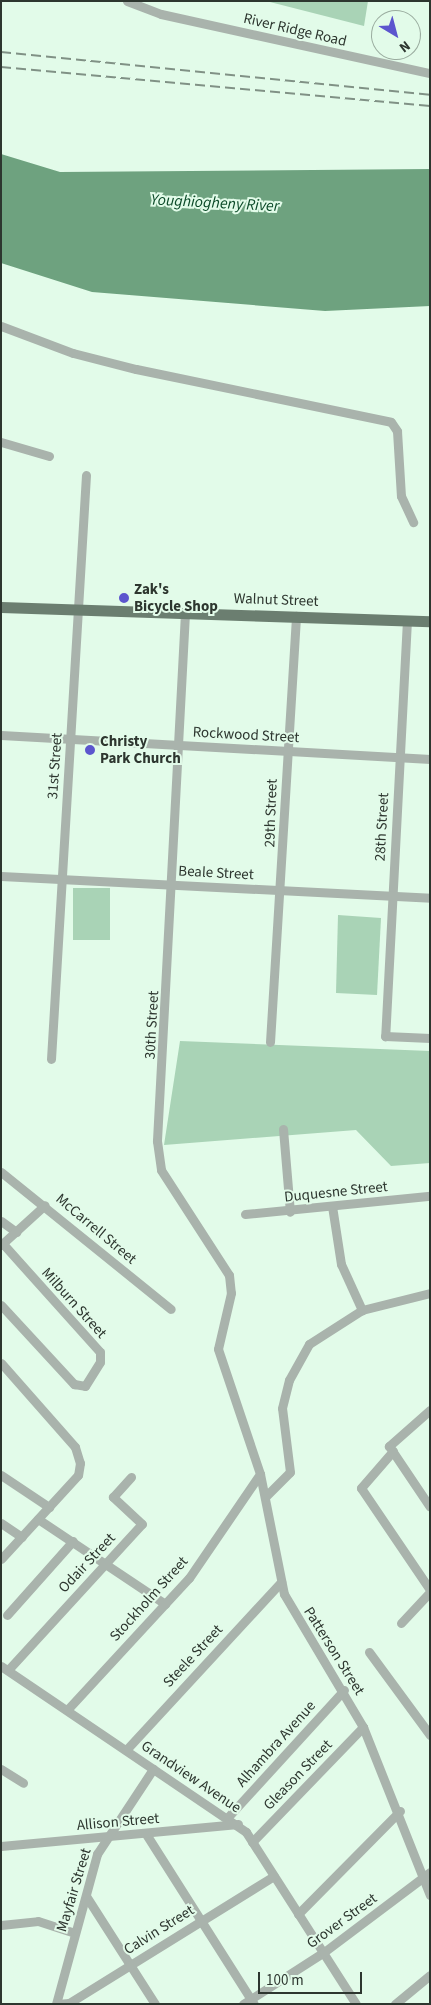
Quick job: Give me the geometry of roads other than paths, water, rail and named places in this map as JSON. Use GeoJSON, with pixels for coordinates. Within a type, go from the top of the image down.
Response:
{"type":"FeatureCollection","features":[{"type":"Feature","properties":{"kind":"main road","name":"Walnut Street"},"geometry":{"type":"LineString","coordinates":[[1,607],[76,611],[430,620]]}},
{"type":"Feature","properties":{"kind":"street","name":"River Ridge Road"},"geometry":{"type":"LineString","coordinates":[[127,1],[161,14],[430,73]]}},
{"type":"Feature","properties":{"kind":"street"},"geometry":{"type":"LineString","coordinates":[[1,326],[73,353],[136,369],[391,422],[397,431],[401,496],[413,522]]}},
{"type":"Feature","properties":{"kind":"street"},"geometry":{"type":"LineString","coordinates":[[1,442],[49,456]]}},
{"type":"Feature","properties":{"kind":"street","name":"31st Street"},"geometry":{"type":"LineString","coordinates":[[52,1059],[71,737],[76,611],[86,475]]}},
{"type":"Feature","properties":{"kind":"street","name":"30th Street"},"geometry":{"type":"LineString","coordinates":[[185,613],[173,884],[158,1141],[167,1185],[229,1275],[231,1293],[218,1349],[238,1415]]}},
{"type":"Feature","properties":{"kind":"street","name":"29th Street"},"geometry":{"type":"LineString","coordinates":[[270,1042],[282,890],[287,750],[296,616]]}},
{"type":"Feature","properties":{"kind":"street","name":"28th Street"},"geometry":{"type":"LineString","coordinates":[[407,620],[385,1036],[430,1038]]}},
{"type":"Feature","properties":{"kind":"street","name":"Rockwood Street"},"geometry":{"type":"LineString","coordinates":[[1,735],[71,737],[179,746],[287,750],[430,759]]}},
{"type":"Feature","properties":{"kind":"street","name":"Beale Street"},"geometry":{"type":"LineString","coordinates":[[1,876],[430,898]]}},
{"type":"Feature","properties":{"kind":"street"},"geometry":{"type":"LineString","coordinates":[[283,1129],[290,1212]]}},
{"type":"Feature","properties":{"kind":"street","name":"McCarrell Street"},"geometry":{"type":"LineString","coordinates":[[1,1172],[45,1204],[171,1309]]}},
{"type":"Feature","properties":{"kind":"street","name":"Duquesne Street"},"geometry":{"type":"LineString","coordinates":[[245,1214],[290,1212],[430,1196]]}},
{"type":"Feature","properties":{"kind":"street"},"geometry":{"type":"LineString","coordinates":[[2,1244],[45,1204]]}},
{"type":"Feature","properties":{"kind":"street"},"geometry":{"type":"LineString","coordinates":[[332,1206],[341,1264],[362,1310]]}},
{"type":"Feature","properties":{"kind":"street"},"geometry":{"type":"LineString","coordinates":[[1,1221],[16,1232]]}},
{"type":"Feature","properties":{"kind":"street","name":"Milburn Street"},"geometry":{"type":"LineString","coordinates":[[1,1305],[74,1384],[85,1386],[100,1362],[100,1352],[2,1244]]}},
{"type":"Feature","properties":{"kind":"street"},"geometry":{"type":"LineString","coordinates":[[265,1497],[290,1472],[282,1408],[298,1361],[321,1334],[362,1310],[430,1293]]}},
{"type":"Feature","properties":{"kind":"street"},"geometry":{"type":"LineString","coordinates":[[1,1363],[75,1447],[80,1463],[78,1475],[1,1559]]}},
{"type":"Feature","properties":{"kind":"street"},"geometry":{"type":"LineString","coordinates":[[401,1622],[430,1591],[361,1488],[391,1449],[430,1410]]}},
{"type":"Feature","properties":{"kind":"street","name":"Patterson Street"},"geometry":{"type":"LineString","coordinates":[[238,1415],[260,1474],[281,1582],[290,1605],[344,1690],[363,1727],[426,1874],[430,1894]]}},
{"type":"Feature","properties":{"kind":"street"},"geometry":{"type":"LineString","coordinates":[[391,1449],[430,1507]]}},
{"type":"Feature","properties":{"kind":"street","name":"Stockholm Street"},"geometry":{"type":"LineString","coordinates":[[67,1710],[189,1578],[260,1474]]}},
{"type":"Feature","properties":{"kind":"street"},"geometry":{"type":"LineString","coordinates":[[1,1475],[50,1507]]}},
{"type":"Feature","properties":{"kind":"street","name":"Odair Street"},"geometry":{"type":"LineString","coordinates":[[5,1668],[142,1524],[113,1496],[131,1477]]}},
{"type":"Feature","properties":{"kind":"street"},"geometry":{"type":"LineString","coordinates":[[38,1519],[105,1562],[165,1604]]}},
{"type":"Feature","properties":{"kind":"street"},"geometry":{"type":"LineString","coordinates":[[1,1523],[22,1537]]}},
{"type":"Feature","properties":{"kind":"street"},"geometry":{"type":"LineString","coordinates":[[7,1615],[73,1542]]}},
{"type":"Feature","properties":{"kind":"street","name":"Steele Street"},"geometry":{"type":"LineString","coordinates":[[126,1750],[281,1582]]}},
{"type":"Feature","properties":{"kind":"street"},"geometry":{"type":"LineString","coordinates":[[369,1652],[430,1736]]}},
{"type":"Feature","properties":{"kind":"street","name":"Grandview Avenue"},"geometry":{"type":"LineString","coordinates":[[5,1668],[153,1769],[238,1824],[252,1842],[356,2004]]}},
{"type":"Feature","properties":{"kind":"street","name":"Alhambra Avenue"},"geometry":{"type":"LineString","coordinates":[[228,1817],[344,1690]]}},
{"type":"Feature","properties":{"kind":"street","name":"Gleason Street"},"geometry":{"type":"LineString","coordinates":[[252,1842],[363,1727]]}},
{"type":"Feature","properties":{"kind":"street"},"geometry":{"type":"LineString","coordinates":[[1,1769],[23,1783]]}},
{"type":"Feature","properties":{"kind":"street","name":"Mayfair Street"},"geometry":{"type":"LineString","coordinates":[[56,2004],[97,1854],[153,1769]]}},
{"type":"Feature","properties":{"kind":"street"},"geometry":{"type":"LineString","coordinates":[[298,1914],[400,1811]]}},
{"type":"Feature","properties":{"kind":"street","name":"Allison Street"},"geometry":{"type":"LineString","coordinates":[[1,1846],[108,1838],[238,1824]]}},
{"type":"Feature","properties":{"kind":"street"},"geometry":{"type":"LineString","coordinates":[[146,1834],[249,2002]]}},
{"type":"Feature","properties":{"kind":"street","name":"Grover Street"},"geometry":{"type":"LineString","coordinates":[[249,2002],[324,1952],[426,1874]]}},
{"type":"Feature","properties":{"kind":"street","name":"Calvin Street"},"geometry":{"type":"LineString","coordinates":[[56,2004],[69,2004],[129,1964],[274,1876]]}},
{"type":"Feature","properties":{"kind":"street"},"geometry":{"type":"LineString","coordinates":[[86,1896],[155,2004]]}},
{"type":"Feature","properties":{"kind":"street"},"geometry":{"type":"LineString","coordinates":[[1,1925],[38,1921],[74,1933]]}},
{"type":"Feature","properties":{"kind":"street"},"geometry":{"type":"LineString","coordinates":[[395,2004],[430,1975]]}},
{"type":"Feature","properties":{"kind":"water","name":"Youghiogheny River"},"geometry":{"type":"Polygon","coordinates":[[[1,154],[60,172],[430,169],[430,306],[325,311],[92,292],[1,263],[1,154]]]}},
{"type":"Feature","properties":{"kind":"railway"},"geometry":{"type":"LineString","coordinates":[[1,52],[430,95]]}},
{"type":"Feature","properties":{"kind":"railway"},"geometry":{"type":"LineString","coordinates":[[1,67],[430,106]]}},
{"type":"Feature","properties":{"kind":"place","name":"Zak's Bicycle Shop"},"geometry":{"type":"Point","coordinates":[124,598]}},
{"type":"Feature","properties":{"kind":"place","name":"Christy Park Church"},"geometry":{"type":"Point","coordinates":[90,750]}}]}
